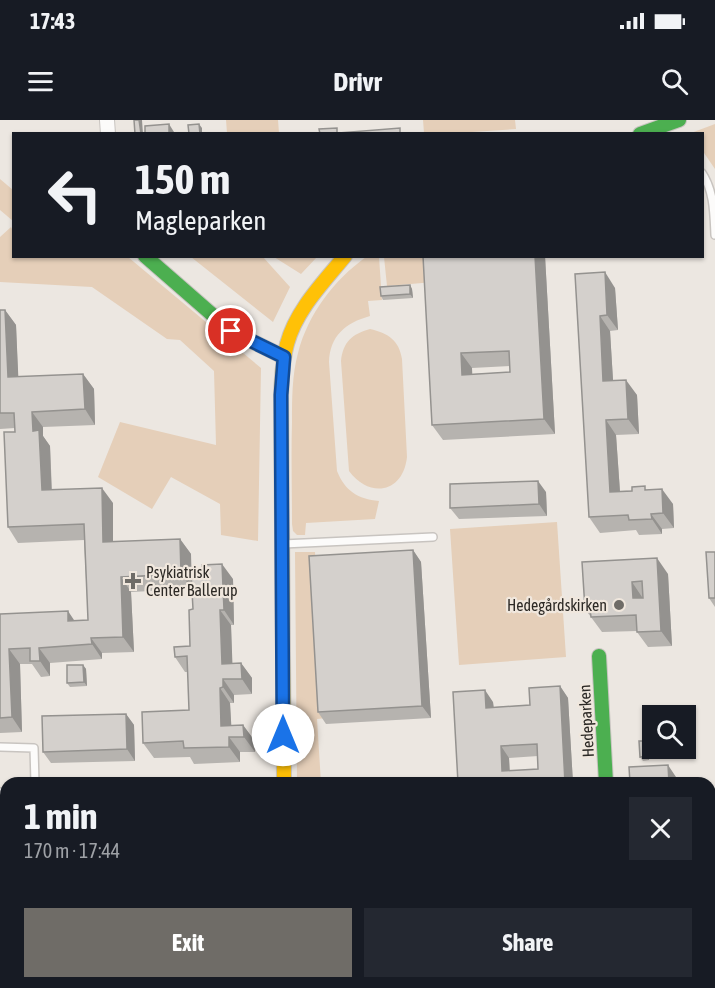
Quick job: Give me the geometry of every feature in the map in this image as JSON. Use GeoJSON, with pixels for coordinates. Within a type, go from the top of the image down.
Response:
{"type":"FeatureCollection","features":[{"type":"Feature","properties":{"kind":"street"},"geometry":{"type":"LineString","coordinates":[[646,132],[675,123]]}},
{"type":"Feature","properties":{"kind":"street"},"geometry":{"type":"LineString","coordinates":[[147,258],[231,331],[284,357]]}},
{"type":"Feature","properties":{"kind":"street"},"geometry":{"type":"LineString","coordinates":[[284,777],[281,395],[284,357],[296,320],[314,292],[343,258]]}},
{"type":"Feature","properties":{"kind":"street","name":"Hedeparken"},"geometry":{"type":"LineString","coordinates":[[599,656],[606,777]]}},
{"type":"Feature","properties":{"kind":"lane"},"geometry":{"type":"LineString","coordinates":[[704,175],[708,182],[713,205],[715,235]]}},
{"type":"Feature","properties":{"kind":"lane"},"geometry":{"type":"LineString","coordinates":[[283,544],[433,537]]}},
{"type":"Feature","properties":{"kind":"lane"},"geometry":{"type":"LineString","coordinates":[[0,747],[34,748],[35,777]]}},
{"type":"Feature","properties":{"kind":"shaded area"},"geometry":{"type":"Polygon","coordinates":[[[226,120],[278,120],[279,132],[227,132],[226,120]]]}},
{"type":"Feature","properties":{"kind":"shaded area"},"geometry":{"type":"Polygon","coordinates":[[[423,120],[515,120],[516,129],[472,132],[424,132],[423,120]]]}},
{"type":"Feature","properties":{"kind":"shaded area"},"geometry":{"type":"Polygon","coordinates":[[[715,124],[715,169],[704,153],[704,132],[694,132],[715,124]]]}},
{"type":"Feature","properties":{"kind":"shaded area"},"geometry":{"type":"Polygon","coordinates":[[[0,179],[12,189],[12,220],[0,210],[0,179]]]}},
{"type":"Feature","properties":{"kind":"shaded area"},"geometry":{"type":"Polygon","coordinates":[[[11,227],[12,258],[129,258],[261,368],[258,541],[221,535],[220,504],[171,477],[152,509],[98,477],[120,422],[216,445],[214,371],[180,340],[167,339],[92,287],[0,282],[0,237],[11,227]]]}},
{"type":"Feature","properties":{"kind":"shaded area"},"geometry":{"type":"Polygon","coordinates":[[[192,258],[264,258],[290,287],[273,322],[192,258]]]}},
{"type":"Feature","properties":{"kind":"shaded area"},"geometry":{"type":"Polygon","coordinates":[[[276,258],[316,258],[301,274],[276,258]]]}},
{"type":"Feature","properties":{"kind":"shaded area"},"geometry":{"type":"Polygon","coordinates":[[[365,258],[379,258],[382,300],[368,301],[370,316],[346,327],[332,345],[329,362],[337,471],[344,484],[353,493],[379,501],[375,519],[306,523],[305,535],[297,535],[293,531],[292,524],[292,448],[293,387],[298,353],[315,312],[333,287],[365,258]]]}},
{"type":"Feature","properties":{"kind":"shaded area"},"geometry":{"type":"Polygon","coordinates":[[[384,258],[432,258],[434,282],[387,286],[384,258]]]}},
{"type":"Feature","properties":{"kind":"shaded area"},"geometry":{"type":"Polygon","coordinates":[[[370,329],[392,338],[401,352],[402,359],[407,457],[399,478],[392,485],[384,488],[366,486],[349,471],[341,361],[346,344],[353,336],[370,329]]]}},
{"type":"Feature","properties":{"kind":"shaded area"},"geometry":{"type":"Polygon","coordinates":[[[557,522],[566,657],[459,665],[450,529],[557,522]]]}},
{"type":"Feature","properties":{"kind":"shaded area"},"geometry":{"type":"Polygon","coordinates":[[[295,552],[315,552],[326,718],[317,719],[321,777],[297,777],[295,552]]]}},
{"type":"Feature","properties":{"kind":"building"},"geometry":{"type":"Polygon","coordinates":[[[134,120],[139,120],[141,132],[135,132],[134,120]]]}},
{"type":"Feature","properties":{"kind":"building"},"geometry":{"type":"Polygon","coordinates":[[[169,124],[169,132],[145,132],[145,126],[169,124]]]}},
{"type":"Feature","properties":{"kind":"building"},"geometry":{"type":"Polygon","coordinates":[[[199,124],[200,132],[189,132],[188,125],[199,124]]]}},
{"type":"Feature","properties":{"kind":"building"},"geometry":{"type":"Polygon","coordinates":[[[337,128],[337,132],[320,132],[319,129],[337,128]]]}},
{"type":"Feature","properties":{"kind":"building"},"geometry":{"type":"Polygon","coordinates":[[[400,128],[400,132],[351,132],[400,128]]]}},
{"type":"Feature","properties":{"kind":"building"},"geometry":{"type":"Polygon","coordinates":[[[423,258],[535,258],[544,419],[432,425],[423,258]],[[509,351],[461,353],[462,375],[510,372],[509,351]]]}},
{"type":"Feature","properties":{"kind":"building"},"geometry":{"type":"Polygon","coordinates":[[[605,272],[607,315],[600,316],[603,381],[626,380],[628,419],[606,420],[610,492],[632,491],[632,487],[645,486],[645,490],[662,489],[663,513],[651,514],[652,519],[629,520],[628,515],[589,517],[575,274],[605,272]]]}},
{"type":"Feature","properties":{"kind":"building"},"geometry":{"type":"Polygon","coordinates":[[[410,285],[410,294],[381,296],[380,287],[410,285]]]}},
{"type":"Feature","properties":{"kind":"building"},"geometry":{"type":"Polygon","coordinates":[[[0,310],[5,310],[8,377],[83,374],[85,409],[32,412],[33,431],[39,430],[42,490],[102,488],[103,542],[180,539],[181,574],[121,577],[123,637],[91,638],[92,644],[39,648],[40,661],[30,661],[30,648],[9,649],[12,717],[0,718],[0,614],[68,611],[68,621],[88,620],[84,524],[8,527],[4,432],[15,432],[14,413],[0,413],[0,310]]]}},
{"type":"Feature","properties":{"kind":"building"},"geometry":{"type":"Polygon","coordinates":[[[538,481],[539,504],[450,508],[450,484],[538,481]]]}},
{"type":"Feature","properties":{"kind":"building"},"geometry":{"type":"Polygon","coordinates":[[[413,550],[422,706],[318,712],[309,556],[413,550]]]}},
{"type":"Feature","properties":{"kind":"building"},"geometry":{"type":"Polygon","coordinates":[[[706,552],[715,552],[715,598],[709,598],[706,552]]]}},
{"type":"Feature","properties":{"kind":"building"},"geometry":{"type":"Polygon","coordinates":[[[657,558],[661,631],[637,632],[636,615],[591,617],[590,608],[585,609],[582,562],[657,558]],[[642,581],[632,582],[633,598],[643,598],[642,581]]]}},
{"type":"Feature","properties":{"kind":"building"},"geometry":{"type":"Polygon","coordinates":[[[222,564],[224,610],[220,610],[222,664],[241,663],[242,679],[223,679],[223,687],[220,688],[221,726],[243,725],[244,737],[229,737],[229,747],[184,748],[183,741],[143,743],[142,712],[189,710],[187,656],[175,657],[174,647],[190,646],[189,610],[193,609],[191,573],[202,572],[202,565],[222,564]]]}},
{"type":"Feature","properties":{"kind":"building"},"geometry":{"type":"Polygon","coordinates":[[[67,665],[83,665],[84,682],[67,683],[67,665]]]}},
{"type":"Feature","properties":{"kind":"building"},"geometry":{"type":"Polygon","coordinates":[[[560,686],[565,777],[458,777],[453,692],[485,690],[486,708],[530,705],[529,688],[560,686]],[[537,744],[501,746],[502,771],[538,769],[537,744]]]}},
{"type":"Feature","properties":{"kind":"building"},"geometry":{"type":"Polygon","coordinates":[[[126,714],[127,749],[43,752],[42,716],[126,714]]]}},
{"type":"Feature","properties":{"kind":"building"},"geometry":{"type":"Polygon","coordinates":[[[639,741],[642,741],[642,757],[640,757],[639,741]]]}},
{"type":"Feature","properties":{"kind":"building"},"geometry":{"type":"Polygon","coordinates":[[[668,765],[669,777],[630,777],[629,767],[668,765]]]}},
{"type":"Feature","properties":{"kind":"traffic: fast"},"geometry":{"type":"LineString","coordinates":[[646,132],[679,120]]}},
{"type":"Feature","properties":{"kind":"traffic: fast"},"geometry":{"type":"LineString","coordinates":[[147,258],[231,331],[284,357]]}},
{"type":"Feature","properties":{"kind":"traffic: fast"},"geometry":{"type":"LineString","coordinates":[[599,656],[606,777]]}},
{"type":"Feature","properties":{"kind":"traffic: slow"},"geometry":{"type":"LineString","coordinates":[[284,777],[281,395],[283,363],[287,344],[297,320],[311,297],[343,258]]}},
{"type":"Feature","properties":{"kind":"place","name":"Psykiatrisk Center Ballerup"},"geometry":{"type":"Point","coordinates":[133,581]}},
{"type":"Feature","properties":{"kind":"place","name":"Hedegårdskirken"},"geometry":{"type":"Point","coordinates":[619,605]}},
{"type":"Feature","properties":{"kind":"route"},"geometry":{"type":"LineString","coordinates":[[231,331],[284,357],[281,395],[283,735]]}}]}
